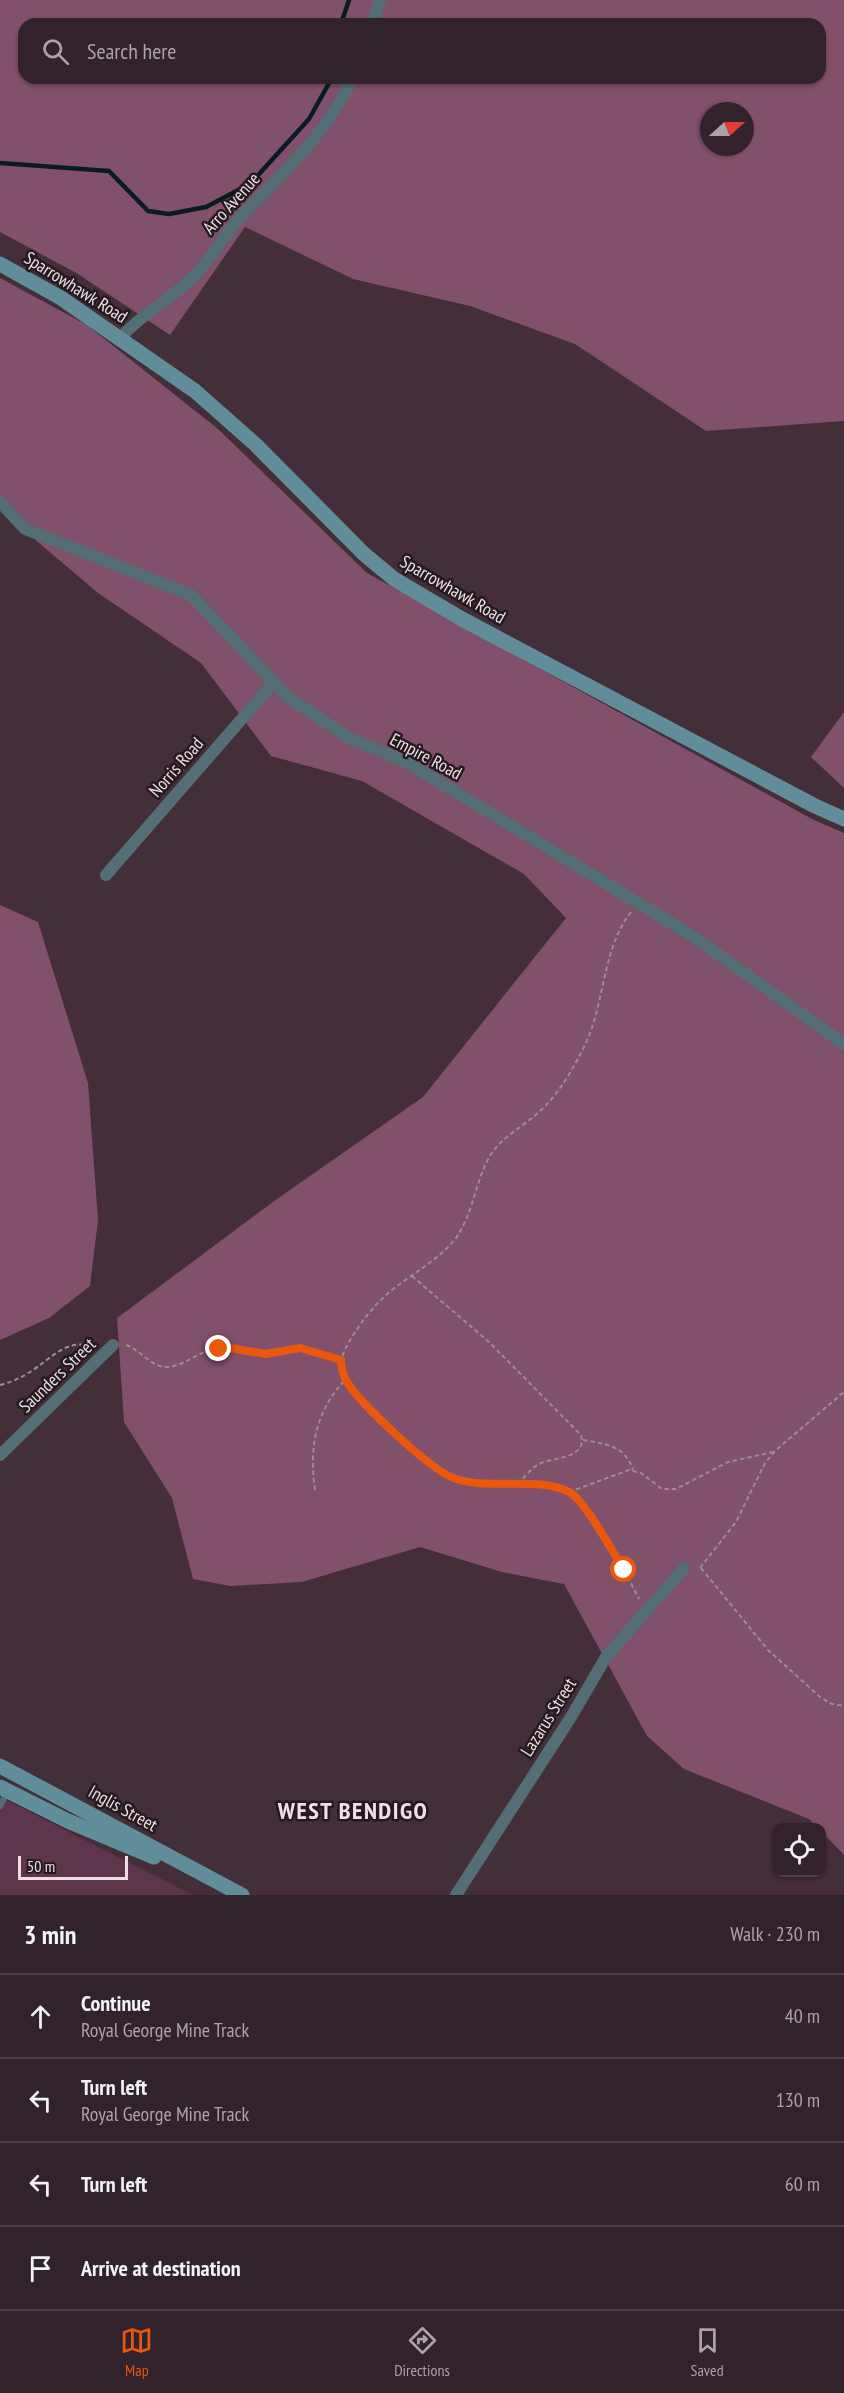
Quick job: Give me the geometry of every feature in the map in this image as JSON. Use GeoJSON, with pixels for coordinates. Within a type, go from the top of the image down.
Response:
{"type":"FeatureCollection","features":[{"type":"Feature","properties":{"kind":"street"},"geometry":{"type":"LineString","coordinates":[[374,18],[380,0]]}},
{"type":"Feature","properties":{"kind":"street","name":"Arro Avenue"},"geometry":{"type":"LineString","coordinates":[[120,338],[142,315],[174,293],[196,273],[236,223],[294,162],[325,123],[348,84]]}},
{"type":"Feature","properties":{"kind":"street","name":"Sparrowhawk Road"},"geometry":{"type":"LineString","coordinates":[[0,264],[61,298],[120,338],[225,417],[364,554],[394,579],[462,619],[814,806],[844,819]]}},
{"type":"Feature","properties":{"kind":"street","name":"Empire Road"},"geometry":{"type":"LineString","coordinates":[[0,502],[25,529],[191,595],[289,698],[351,739],[408,763],[639,903],[694,938],[844,1044]]}},
{"type":"Feature","properties":{"kind":"street","name":"Norris Road"},"geometry":{"type":"LineString","coordinates":[[106,875],[274,682]]}},
{"type":"Feature","properties":{"kind":"street","name":"Saunders Street"},"geometry":{"type":"LineString","coordinates":[[0,1455],[109,1349]]}},
{"type":"Feature","properties":{"kind":"street","name":"Lazarus Street"},"geometry":{"type":"LineString","coordinates":[[456,1895],[571,1717],[606,1657],[684,1568]]}},
{"type":"Feature","properties":{"kind":"street"},"geometry":{"type":"LineString","coordinates":[[4,1789],[5,1771]]}},
{"type":"Feature","properties":{"kind":"street","name":"Inglis Street"},"geometry":{"type":"LineString","coordinates":[[5,1771],[242,1895]]}},
{"type":"Feature","properties":{"kind":"street","name":"Inglis Street"},"geometry":{"type":"LineString","coordinates":[[4,1789],[68,1821],[226,1887]]}},
{"type":"Feature","properties":{"kind":"lane"},"geometry":{"type":"LineString","coordinates":[[0,1806],[4,1789]]}},
{"type":"Feature","properties":{"kind":"path"},"geometry":{"type":"LineString","coordinates":[[633,1470],[569,1492],[517,1485],[466,1482],[443,1474],[379,1417],[346,1379],[341,1360],[355,1332],[374,1307],[436,1259],[457,1236],[477,1193],[486,1166],[497,1146],[542,1110],[561,1087],[592,1029],[617,934],[639,903]]}},
{"type":"Feature","properties":{"kind":"path"},"geometry":{"type":"LineString","coordinates":[[412,1276],[489,1342],[576,1428],[583,1440],[617,1447],[627,1457],[633,1470],[656,1486],[676,1488],[728,1462],[774,1452]]}},
{"type":"Feature","properties":{"kind":"path"},"geometry":{"type":"LineString","coordinates":[[0,1385],[29,1372],[55,1352],[71,1345],[87,1344],[109,1349],[133,1347],[155,1364],[168,1367],[207,1351],[230,1348],[266,1354],[293,1348],[307,1348],[341,1360]]}},
{"type":"Feature","properties":{"kind":"path"},"geometry":{"type":"LineString","coordinates":[[315,1490],[312,1461],[316,1430],[326,1404],[346,1379]]}},
{"type":"Feature","properties":{"kind":"path"},"geometry":{"type":"LineString","coordinates":[[700,1568],[736,1522],[758,1475],[774,1452],[844,1392]]}},
{"type":"Feature","properties":{"kind":"path"},"geometry":{"type":"LineString","coordinates":[[517,1485],[538,1465],[574,1454],[580,1449],[583,1440]]}},
{"type":"Feature","properties":{"kind":"path"},"geometry":{"type":"LineString","coordinates":[[569,1492],[584,1506],[624,1570],[645,1611]]}},
{"type":"Feature","properties":{"kind":"path"},"geometry":{"type":"LineString","coordinates":[[684,1568],[689,1565],[700,1568],[768,1650],[820,1697],[832,1704],[844,1706]]}},
{"type":"Feature","properties":{"kind":"shaded area"},"geometry":{"type":"Polygon","coordinates":[[[0,0],[844,0],[844,421],[706,431],[575,344],[470,306],[353,279],[245,227],[170,335],[78,274],[0,232],[0,0]]]}},
{"type":"Feature","properties":{"kind":"shaded area"},"geometry":{"type":"Polygon","coordinates":[[[0,278],[87,325],[218,429],[367,573],[812,819],[844,833],[844,1855],[826,1836],[826,1823],[813,1823],[809,1819],[684,1769],[647,1736],[564,1584],[502,1572],[420,1547],[302,1582],[230,1586],[193,1579],[172,1498],[124,1422],[117,1318],[277,1199],[423,1097],[566,918],[524,874],[362,781],[271,756],[201,663],[98,593],[0,510],[0,278]]]}},
{"type":"Feature","properties":{"kind":"shaded area"},"geometry":{"type":"Polygon","coordinates":[[[844,712],[844,788],[811,757],[844,712]]]}},
{"type":"Feature","properties":{"kind":"shaded area"},"geometry":{"type":"Polygon","coordinates":[[[0,905],[38,922],[88,1083],[98,1220],[90,1286],[49,1318],[0,1340],[0,905]]]}},
{"type":"Feature","properties":{"kind":"shaded area"},"geometry":{"type":"Polygon","coordinates":[[[0,1797],[193,1895],[0,1895],[0,1797]]]}},
{"type":"Feature","properties":{"kind":"waterway"},"geometry":{"type":"LineString","coordinates":[[343,18],[349,0]]}},
{"type":"Feature","properties":{"kind":"waterway"},"geometry":{"type":"LineString","coordinates":[[0,163],[109,171],[148,211],[169,214],[206,207],[250,184],[309,119],[329,84]]}},
{"type":"Feature","properties":{"kind":"district","name":"WEST BENDIGO"},"geometry":{"type":"Point","coordinates":[353,1810]}},
{"type":"Feature","properties":{"kind":"route"},"geometry":{"type":"LineString","coordinates":[[219,1349],[240,1349],[266,1354],[293,1348],[307,1348],[341,1360],[343,1374],[355,1392],[379,1417],[443,1474],[466,1482],[539,1486],[569,1492],[580,1500],[624,1570]]}}]}
